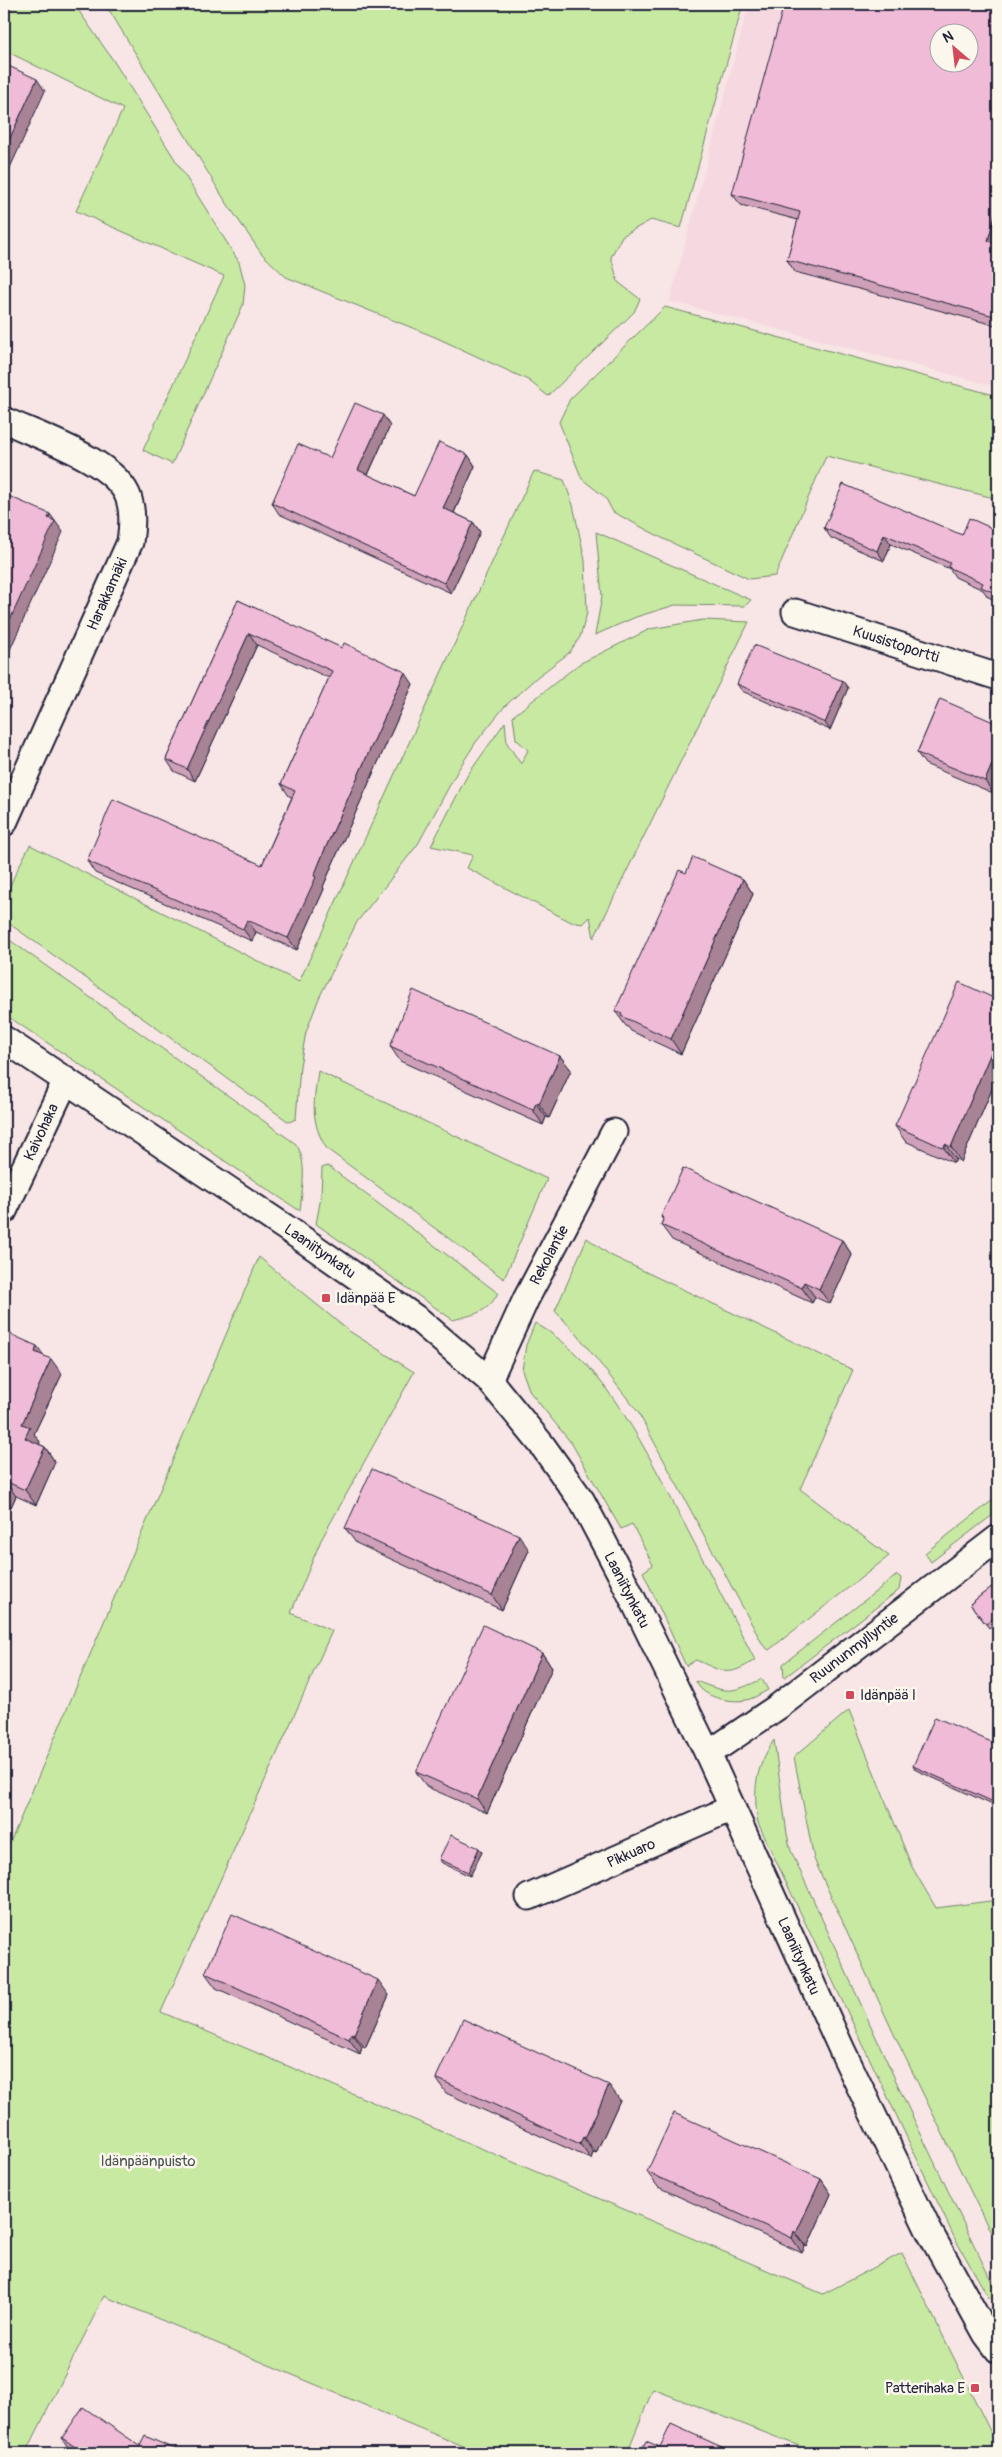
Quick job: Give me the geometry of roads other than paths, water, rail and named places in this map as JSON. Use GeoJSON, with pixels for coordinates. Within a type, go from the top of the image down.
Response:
{"type":"FeatureCollection","features":[{"type":"Feature","properties":{"kind":"street","name":"Harakkamäki"},"geometry":{"type":"LineString","coordinates":[[4,420],[97,462],[117,478],[129,499],[132,526],[130,542],[4,823]]}},
{"type":"Feature","properties":{"kind":"street","name":"Kuusistoportti"},"geometry":{"type":"LineString","coordinates":[[795,612],[998,677]]}},
{"type":"Feature","properties":{"kind":"street","name":"Laaniitynkatu"},"geometry":{"type":"LineString","coordinates":[[4,1038],[301,1238],[420,1321],[490,1380],[542,1446],[582,1501],[621,1575],[708,1754],[842,2050],[924,2220],[986,2334],[998,2350]]}},
{"type":"Feature","properties":{"kind":"street","name":"Kaivohaka"},"geometry":{"type":"LineString","coordinates":[[4,1211],[66,1080]]}},
{"type":"Feature","properties":{"kind":"street","name":"Rekolantie"},"geometry":{"type":"LineString","coordinates":[[490,1380],[526,1299],[614,1132]]}},
{"type":"Feature","properties":{"kind":"street","name":"Ruununmyllyntie"},"geometry":{"type":"LineString","coordinates":[[708,1754],[779,1706],[998,1538]]}},
{"type":"Feature","properties":{"kind":"street","name":"Pikkuaro"},"geometry":{"type":"LineString","coordinates":[[529,1898],[732,1808]]}},
{"type":"Feature","properties":{"kind":"place","name":"Idänpää E"},"geometry":{"type":"Point","coordinates":[326,1298]}},
{"type":"Feature","properties":{"kind":"place","name":"Idänpää I"},"geometry":{"type":"Point","coordinates":[850,1695]}},
{"type":"Feature","properties":{"kind":"place","name":"Patterihaka E"},"geometry":{"type":"Point","coordinates":[975,2388]}},
{"type":"Feature","properties":{"kind":"park label","name":"Idänpäänpuisto"},"geometry":{"type":"Point","coordinates":[148,2161]}}]}
